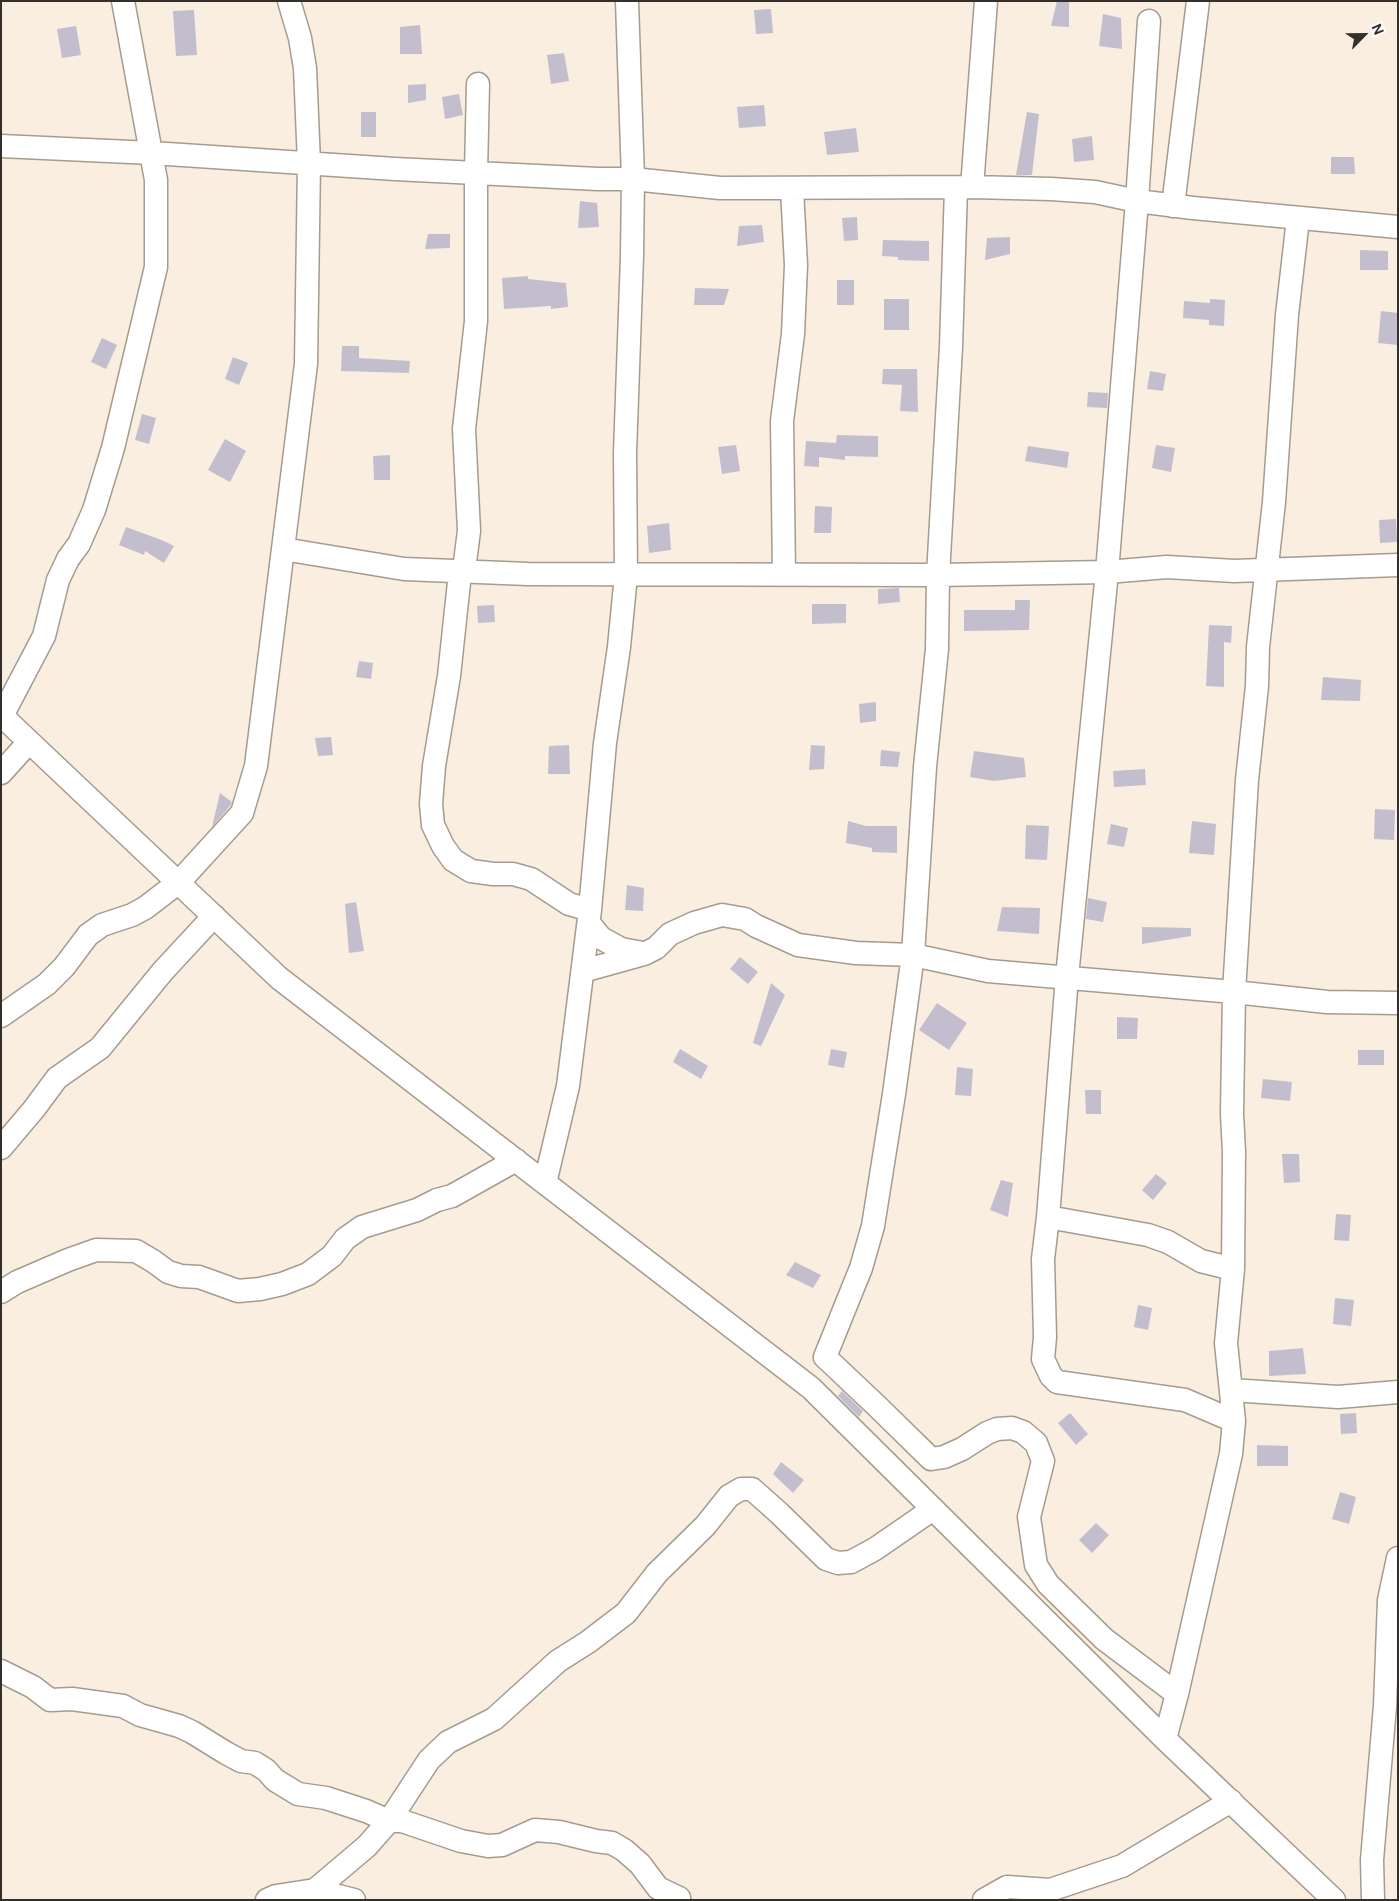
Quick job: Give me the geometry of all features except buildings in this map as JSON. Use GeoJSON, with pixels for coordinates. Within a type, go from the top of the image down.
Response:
{"type":"FeatureCollection","features":[{"type":"Feature","properties":{"kind":"street"},"geometry":{"type":"LineString","coordinates":[[123,1],[156,180],[156,267],[112,448],[94,510],[58,580],[44,636],[2,716],[279,978],[810,1388],[1165,1738],[1334,1900]]}},
{"type":"Feature","properties":{"kind":"street"},"geometry":{"type":"LineString","coordinates":[[1,1016],[47,984],[64,967],[88,935],[102,925],[132,915],[145,908],[179,882],[242,813],[256,766],[306,364],[309,163],[305,68],[300,38],[289,1]]}},
{"type":"Feature","properties":{"kind":"street"},"geometry":{"type":"LineString","coordinates":[[545,1183],[568,1086],[590,916],[605,743],[620,647],[626,576],[625,453],[632,256],[632,179],[627,1]]}},
{"type":"Feature","properties":{"kind":"street"},"geometry":{"type":"LineString","coordinates":[[810,1388],[825,1357],[861,1268],[873,1226],[894,1094],[913,955],[925,767],[937,649],[938,575],[951,347],[964,188],[986,1]]}},
{"type":"Feature","properties":{"kind":"street"},"geometry":{"type":"LineString","coordinates":[[1173,206],[1198,1]]}},
{"type":"Feature","properties":{"kind":"street"},"geometry":{"type":"LineString","coordinates":[[1149,20],[1137,201],[1107,572],[1067,977],[1043,1259],[1045,1337],[1043,1359],[1051,1376],[1057,1382],[1185,1400],[1234,1421]]}},
{"type":"Feature","properties":{"kind":"street"},"geometry":{"type":"LineString","coordinates":[[478,84],[476,320],[464,430],[469,530],[465,562],[460,572],[449,676],[434,766],[431,804],[433,825],[443,846],[453,860],[471,871],[513,874],[531,879],[590,916],[601,938],[621,949],[644,954]]}},
{"type":"Feature","properties":{"kind":"street"},"geometry":{"type":"LineString","coordinates":[[1,146],[152,153],[395,169],[632,179],[720,188],[1051,189],[1095,192],[1173,206],[1298,219],[1398,226]]}},
{"type":"Feature","properties":{"kind":"street"},"geometry":{"type":"LineString","coordinates":[[784,574],[782,421],[793,334],[796,265],[792,189]]}},
{"type":"Feature","properties":{"kind":"street"},"geometry":{"type":"LineString","coordinates":[[1165,1738],[1177,1694],[1231,1454],[1234,1421],[1226,1343],[1233,1269],[1234,1152],[1232,1096],[1234,992],[1247,780],[1257,686],[1258,647],[1274,502],[1287,315],[1298,219]]}},
{"type":"Feature","properties":{"kind":"street"},"geometry":{"type":"LineString","coordinates":[[282,549],[404,569],[626,576],[938,575],[1107,572],[1167,567],[1200,570],[1267,570],[1398,565]]}},
{"type":"Feature","properties":{"kind":"street"},"geometry":{"type":"LineString","coordinates":[[1,773],[29,742]]}},
{"type":"Feature","properties":{"kind":"street"},"geometry":{"type":"LineString","coordinates":[[583,971],[644,954],[656,948],[670,934],[694,923],[722,915],[745,919],[798,945],[856,953],[913,955],[988,971],[1327,1002],[1398,1003]]}},
{"type":"Feature","properties":{"kind":"street"},"geometry":{"type":"LineString","coordinates":[[1,1148],[57,1078],[100,1048],[163,971],[214,916]]}},
{"type":"Feature","properties":{"kind":"street"},"geometry":{"type":"LineString","coordinates":[[1,1292],[17,1282],[96,1250],[136,1251],[168,1272],[182,1276],[199,1277],[238,1291],[282,1284],[308,1274],[332,1256],[345,1239],[362,1227],[402,1215],[437,1200],[452,1196],[516,1160]]}},
{"type":"Feature","properties":{"kind":"street"},"geometry":{"type":"LineString","coordinates":[[1048,1217],[1148,1235],[1168,1242],[1201,1261],[1233,1269]]}},
{"type":"Feature","properties":{"kind":"street"},"geometry":{"type":"LineString","coordinates":[[825,1357],[931,1459],[944,1458],[997,1429],[1012,1428],[1023,1432],[1036,1443],[1043,1460],[1029,1517],[1036,1565],[1048,1584],[1104,1639],[1177,1694]]}},
{"type":"Feature","properties":{"kind":"street"},"geometry":{"type":"LineString","coordinates":[[1231,1390],[1338,1397],[1398,1392]]}},
{"type":"Feature","properties":{"kind":"street"},"geometry":{"type":"LineString","coordinates":[[310,1895],[368,1846],[389,1821],[429,1760],[448,1742],[494,1718],[558,1661],[588,1642],[626,1613],[657,1572],[705,1526],[728,1496],[741,1489],[752,1489],[779,1512],[826,1560],[838,1563],[851,1562],[867,1554],[933,1509]]}},
{"type":"Feature","properties":{"kind":"street"},"geometry":{"type":"LineString","coordinates":[[1372,1900],[1372,1860],[1385,1706],[1393,1646],[1389,1600],[1398,1558]]}},
{"type":"Feature","properties":{"kind":"street"},"geometry":{"type":"LineString","coordinates":[[1,1671],[33,1687],[50,1700],[72,1699],[123,1706],[140,1715],[179,1726],[241,1761],[255,1763],[266,1770],[275,1780],[298,1794],[326,1798],[366,1811],[389,1821],[402,1821],[461,1841],[488,1846],[502,1845],[535,1830],[560,1832],[612,1843],[624,1850],[640,1864],[658,1888],[679,1898]]}},
{"type":"Feature","properties":{"kind":"street"},"geometry":{"type":"LineString","coordinates":[[984,1900],[1006,1886],[1050,1890],[1122,1866],[1231,1801]]}},
{"type":"Feature","properties":{"kind":"street"},"geometry":{"type":"LineString","coordinates":[[267,1900],[276,1896],[310,1895],[354,1900]]}}]}
